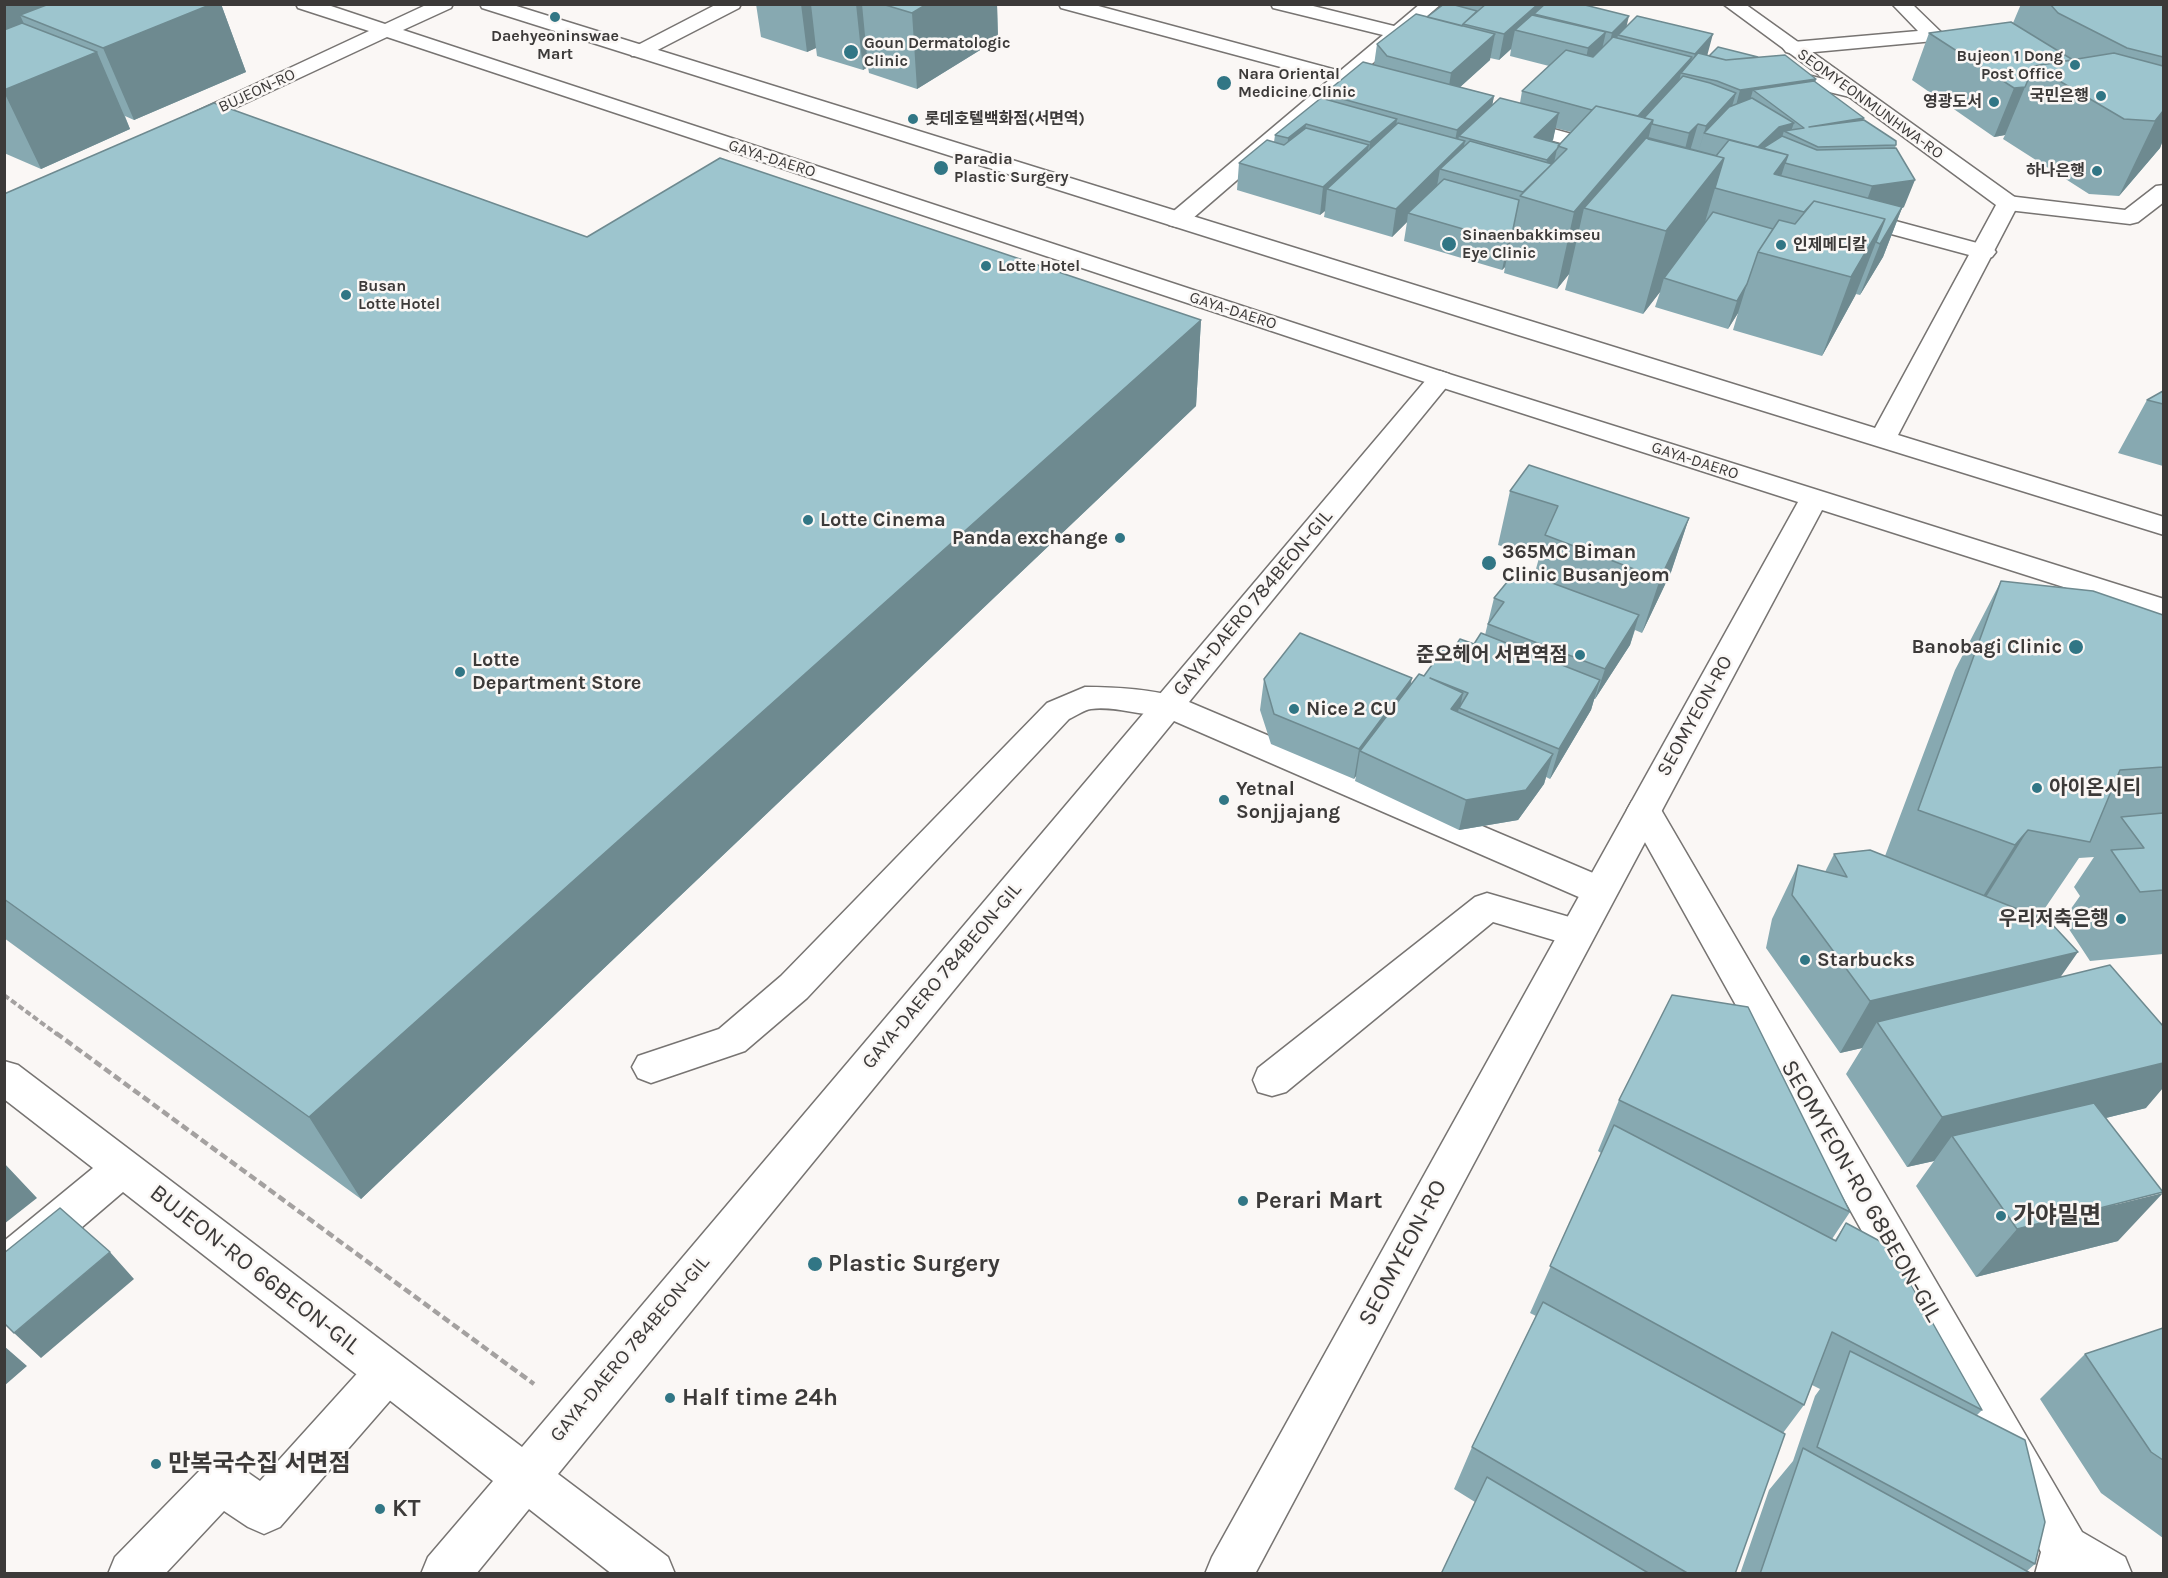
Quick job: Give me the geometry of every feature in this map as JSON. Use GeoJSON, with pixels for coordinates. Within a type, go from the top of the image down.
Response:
{"type":"FeatureCollection","features":[{"type":"Feature","properties":{"kind":"main road","name":"GAYA-DAERO"},"geometry":{"type":"LineString","coordinates":[[305,4],[1440,379],[1813,500],[2163,609]]}},
{"type":"Feature","properties":{"kind":"main road","name":"BUJEON-RO"},"geometry":{"type":"LineString","coordinates":[[168,132],[444,4]]}},
{"type":"Feature","properties":{"kind":"main road"},"geometry":{"type":"LineString","coordinates":[[489,4],[2163,526]]}},
{"type":"Feature","properties":{"kind":"main road"},"geometry":{"type":"LineString","coordinates":[[639,52],[732,4]]}},
{"type":"Feature","properties":{"kind":"main road"},"geometry":{"type":"LineString","coordinates":[[1068,4],[1412,97]]}},
{"type":"Feature","properties":{"kind":"main road"},"geometry":{"type":"LineString","coordinates":[[1280,4],[1398,33]]}},
{"type":"Feature","properties":{"kind":"main road"},"geometry":{"type":"LineString","coordinates":[[1178,220],[1432,4]]}},
{"type":"Feature","properties":{"kind":"main road","name":"SEOMYEONMUNHWA-RO"},"geometry":{"type":"LineString","coordinates":[[1732,4],[2008,203],[2130,217],[2163,191]]}},
{"type":"Feature","properties":{"kind":"main road"},"geometry":{"type":"LineString","coordinates":[[1792,48],[1934,35],[1901,4]]}},
{"type":"Feature","properties":{"kind":"main road"},"geometry":{"type":"LineString","coordinates":[[1751,68],[1854,92]]}},
{"type":"Feature","properties":{"kind":"main road"},"geometry":{"type":"LineString","coordinates":[[1492,118],[1629,156]]}},
{"type":"Feature","properties":{"kind":"main road"},"geometry":{"type":"LineString","coordinates":[[1882,440],[1984,252],[2008,203]]}},
{"type":"Feature","properties":{"kind":"main road"},"geometry":{"type":"LineString","coordinates":[[1835,212],[1984,252]]}},
{"type":"Feature","properties":{"kind":"main road","name":"GAYA-DAERO 784BEON-GIL"},"geometry":{"type":"LineString","coordinates":[[445,1574],[524,1476],[1440,379]]}},
{"type":"Feature","properties":{"kind":"main road","name":"SEOMYEON-RO"},"geometry":{"type":"LineString","coordinates":[[1229,1574],[1813,500]]}},
{"type":"Feature","properties":{"kind":"main road"},"geometry":{"type":"LineString","coordinates":[[651,1067],[732,1040],[794,987],[1058,711],[1085,698],[1115,698],[1167,705],[1600,891]]}},
{"type":"Feature","properties":{"kind":"main road","name":"SEOMYEON-RO 68BEON-GIL"},"geometry":{"type":"LineString","coordinates":[[1644,810],[2062,1561]]}},
{"type":"Feature","properties":{"kind":"main road"},"geometry":{"type":"LineString","coordinates":[[1272,1080],[1487,906],[1577,933]]}},
{"type":"Feature","properties":{"kind":"main road","name":"BUJEON-RO 66BEON-GIL"},"geometry":{"type":"LineString","coordinates":[[4,1077],[651,1574]]}},
{"type":"Feature","properties":{"kind":"main road"},"geometry":{"type":"LineString","coordinates":[[4,1267],[123,1167]]}},
{"type":"Feature","properties":{"kind":"main road"},"geometry":{"type":"LineString","coordinates":[[132,1574],[221,1481],[264,1511],[387,1372]]}},
{"type":"Feature","properties":{"kind":"main road"},"geometry":{"type":"LineString","coordinates":[[2062,1561],[2108,1574]]}},
{"type":"Feature","properties":{"kind":"path"},"geometry":{"type":"LineString","coordinates":[[4,995],[575,1415]]}},
{"type":"Feature","properties":{"kind":"building"},"geometry":{"type":"Polygon","coordinates":[[[49,4],[212,4],[103,48],[20,15],[49,4]]]}},
{"type":"Feature","properties":{"kind":"building"},"geometry":{"type":"Polygon","coordinates":[[[882,4],[927,4],[912,13],[882,4]]]}},
{"type":"Feature","properties":{"kind":"building"},"geometry":{"type":"Polygon","coordinates":[[[1444,4],[1477,11],[1462,26],[1427,17],[1444,4]]]}},
{"type":"Feature","properties":{"kind":"building"},"geometry":{"type":"Polygon","coordinates":[[[1486,4],[1538,4],[1504,34],[1463,24],[1486,4]]]}},
{"type":"Feature","properties":{"kind":"building"},"geometry":{"type":"Polygon","coordinates":[[[1545,4],[1581,4],[1629,16],[1612,33],[1534,14],[1545,4]]]}},
{"type":"Feature","properties":{"kind":"building"},"geometry":{"type":"Polygon","coordinates":[[[2050,4],[2163,4],[2163,57],[2127,48],[2058,13],[2050,4]]]}},
{"type":"Feature","properties":{"kind":"building"},"geometry":{"type":"Polygon","coordinates":[[[1416,14],[1495,34],[1451,73],[1387,56],[1377,44],[1416,14]]]}},
{"type":"Feature","properties":{"kind":"building"},"geometry":{"type":"Polygon","coordinates":[[[1532,15],[1606,32],[1588,48],[1515,30],[1532,15]]]}},
{"type":"Feature","properties":{"kind":"building"},"geometry":{"type":"Polygon","coordinates":[[[1637,16],[1713,34],[1695,54],[1618,35],[1637,16]]]}},
{"type":"Feature","properties":{"kind":"building"},"geometry":{"type":"Polygon","coordinates":[[[2011,22],[2073,60],[2034,66],[2025,87],[2014,88],[1929,33],[2011,22]]]}},
{"type":"Feature","properties":{"kind":"building"},"geometry":{"type":"Polygon","coordinates":[[[22,23],[97,52],[4,90],[4,30],[22,23]]]}},
{"type":"Feature","properties":{"kind":"building"},"geometry":{"type":"Polygon","coordinates":[[[1613,37],[1692,57],[1638,116],[1596,106],[1592,110],[1522,91],[1566,50],[1593,57],[1613,37]]]}},
{"type":"Feature","properties":{"kind":"building"},"geometry":{"type":"Polygon","coordinates":[[[1718,47],[1758,57],[1726,60],[1709,56],[1718,47]]]}},
{"type":"Feature","properties":{"kind":"building"},"geometry":{"type":"Polygon","coordinates":[[[1698,53],[1726,60],[1785,55],[1816,79],[1740,90],[1717,81],[1681,73],[1698,53]]]}},
{"type":"Feature","properties":{"kind":"building"},"geometry":{"type":"Polygon","coordinates":[[[2114,53],[2163,66],[2163,111],[2155,121],[2124,119],[2034,66],[2114,53]]]}},
{"type":"Feature","properties":{"kind":"building"},"geometry":{"type":"Polygon","coordinates":[[[1363,62],[1494,96],[1457,130],[1324,94],[1363,62]]]}},
{"type":"Feature","properties":{"kind":"building"},"geometry":{"type":"Polygon","coordinates":[[[1683,76],[1736,93],[1706,126],[1698,124],[1689,133],[1652,124],[1653,120],[1644,118],[1683,76]]]}},
{"type":"Feature","properties":{"kind":"building"},"geometry":{"type":"Polygon","coordinates":[[[1814,81],[1864,118],[1809,127],[1864,120],[1896,141],[1896,145],[1818,147],[1784,131],[1804,128],[1753,90],[1814,81]]]}},
{"type":"Feature","properties":{"kind":"building"},"geometry":{"type":"Polygon","coordinates":[[[1321,98],[1397,119],[1370,142],[1306,124],[1288,138],[1275,135],[1321,98]]]}},
{"type":"Feature","properties":{"kind":"building"},"geometry":{"type":"Polygon","coordinates":[[[1500,98],[1559,113],[1534,137],[1560,144],[1547,160],[1459,136],[1500,98]]]}},
{"type":"Feature","properties":{"kind":"building"},"geometry":{"type":"Polygon","coordinates":[[[1752,98],[1794,123],[1779,127],[1758,147],[1704,133],[1729,107],[1752,98]]]}},
{"type":"Feature","properties":{"kind":"building","name":"Lotte Department Store"},"geometry":{"type":"Polygon","coordinates":[[[214,103],[587,237],[720,158],[1201,320],[309,1117],[4,899],[4,194],[214,103]]]}},
{"type":"Feature","properties":{"kind":"building"},"geometry":{"type":"Polygon","coordinates":[[[1596,106],[1653,120],[1574,212],[1520,196],[1567,149],[1558,146],[1596,106]]]}},
{"type":"Feature","properties":{"kind":"building"},"geometry":{"type":"Polygon","coordinates":[[[1398,123],[1465,141],[1396,209],[1327,189],[1398,123]]]}},
{"type":"Feature","properties":{"kind":"building"},"geometry":{"type":"Polygon","coordinates":[[[1306,128],[1369,145],[1323,187],[1239,163],[1267,140],[1284,145],[1306,128]]]}},
{"type":"Feature","properties":{"kind":"building"},"geometry":{"type":"Polygon","coordinates":[[[1782,136],[1817,150],[1896,148],[1915,180],[1872,186],[1785,163],[1788,155],[1763,148],[1782,136]]]}},
{"type":"Feature","properties":{"kind":"building"},"geometry":{"type":"Polygon","coordinates":[[[1646,138],[1724,158],[1666,231],[1584,208],[1646,138]]]}},
{"type":"Feature","properties":{"kind":"building"},"geometry":{"type":"Polygon","coordinates":[[[1649,138],[1717,156],[1648,139],[1649,138]]]}},
{"type":"Feature","properties":{"kind":"building"},"geometry":{"type":"Polygon","coordinates":[[[1729,140],[1788,155],[1774,174],[1902,207],[1880,244],[1876,242],[1885,219],[1814,201],[1804,212],[1715,188],[1724,158],[1716,156],[1729,140]]]}},
{"type":"Feature","properties":{"kind":"building"},"geometry":{"type":"Polygon","coordinates":[[[1470,141],[1552,164],[1523,192],[1440,169],[1470,141]]]}},
{"type":"Feature","properties":{"kind":"building"},"geometry":{"type":"Polygon","coordinates":[[[1444,179],[1519,200],[1511,239],[1508,242],[1408,213],[1444,179]]]}},
{"type":"Feature","properties":{"kind":"building"},"geometry":{"type":"Polygon","coordinates":[[[1814,201],[1885,219],[1851,277],[1758,252],[1779,220],[1795,224],[1814,201]]]}},
{"type":"Feature","properties":{"kind":"building"},"geometry":{"type":"Polygon","coordinates":[[[1713,212],[1773,229],[1758,252],[1747,284],[1737,301],[1664,278],[1713,212]]]}},
{"type":"Feature","properties":{"kind":"building"},"geometry":{"type":"Polygon","coordinates":[[[2163,391],[2163,404],[2147,400],[2163,391]]]}},
{"type":"Feature","properties":{"kind":"building"},"geometry":{"type":"Polygon","coordinates":[[[1529,465],[1689,518],[1660,579],[1545,535],[1558,506],[1510,491],[1529,465]]]}},
{"type":"Feature","properties":{"kind":"building"},"geometry":{"type":"Polygon","coordinates":[[[1517,570],[1639,615],[1605,669],[1488,624],[1504,602],[1494,598],[1517,570]]]}},
{"type":"Feature","properties":{"kind":"building"},"geometry":{"type":"Polygon","coordinates":[[[2001,581],[2093,591],[2163,615],[2163,767],[2120,770],[2090,842],[2028,830],[2015,845],[1918,810],[2001,581]]]}},
{"type":"Feature","properties":{"kind":"building"},"geometry":{"type":"Polygon","coordinates":[[[1300,633],[1412,678],[1359,749],[1274,714],[1264,679],[1300,633]]]}},
{"type":"Feature","properties":{"kind":"building"},"geometry":{"type":"Polygon","coordinates":[[[1481,633],[1600,680],[1559,749],[1459,708],[1468,693],[1430,678],[1463,693],[1451,709],[1553,754],[1526,790],[1466,800],[1360,751],[1419,674],[1424,676],[1444,648],[1452,651],[1460,639],[1474,644],[1481,633]]]}},
{"type":"Feature","properties":{"kind":"building"},"geometry":{"type":"Polygon","coordinates":[[[2163,813],[2163,890],[2140,892],[2111,850],[2144,848],[2121,817],[2163,813]]]}},
{"type":"Feature","properties":{"kind":"building"},"geometry":{"type":"Polygon","coordinates":[[[1870,850],[2050,922],[2078,952],[1870,1001],[1792,895],[1798,865],[1847,877],[1834,854],[1870,850]]]}},
{"type":"Feature","properties":{"kind":"building"},"geometry":{"type":"Polygon","coordinates":[[[2110,965],[2163,1026],[2163,1063],[1942,1117],[1877,1022],[2110,965]]]}},
{"type":"Feature","properties":{"kind":"building"},"geometry":{"type":"Polygon","coordinates":[[[1672,995],[1748,1007],[1850,1212],[1619,1100],[1672,995]]]}},
{"type":"Feature","properties":{"kind":"building"},"geometry":{"type":"Polygon","coordinates":[[[2094,1103],[2163,1192],[2017,1229],[1952,1136],[2094,1103]]]}},
{"type":"Feature","properties":{"kind":"building"},"geometry":{"type":"Polygon","coordinates":[[[1614,1125],[1836,1241],[1846,1223],[1889,1246],[1982,1410],[1832,1332],[1804,1405],[1550,1266],[1614,1125]]]}},
{"type":"Feature","properties":{"kind":"building"},"geometry":{"type":"Polygon","coordinates":[[[60,1208],[110,1252],[14,1333],[4,1323],[4,1253],[60,1208]]]}},
{"type":"Feature","properties":{"kind":"building"},"geometry":{"type":"Polygon","coordinates":[[[1543,1302],[1785,1434],[1735,1574],[1689,1574],[1472,1447],[1543,1302]]]}},
{"type":"Feature","properties":{"kind":"building"},"geometry":{"type":"Polygon","coordinates":[[[2163,1328],[2163,1460],[2151,1452],[2085,1354],[2163,1328]]]}},
{"type":"Feature","properties":{"kind":"building"},"geometry":{"type":"Polygon","coordinates":[[[1850,1351],[2025,1440],[2045,1522],[2035,1564],[1817,1447],[1850,1351]]]}},
{"type":"Feature","properties":{"kind":"building"},"geometry":{"type":"Polygon","coordinates":[[[1803,1448],[2032,1574],[1760,1574],[1803,1448]]]}},
{"type":"Feature","properties":{"kind":"building"},"geometry":{"type":"Polygon","coordinates":[[[1487,1477],[1650,1574],[1441,1574],[1487,1477]]]}},
{"type":"Feature","properties":{"kind":"place","name":"Daehyeoninswae Mart"},"geometry":{"type":"Point","coordinates":[555,17]}},
{"type":"Feature","properties":{"kind":"place","name":"Goun Dermatologic Clinic"},"geometry":{"type":"Point","coordinates":[851,52]}},
{"type":"Feature","properties":{"kind":"place","name":"Bujeon 1 Dong Post Office"},"geometry":{"type":"Point","coordinates":[2075,65]}},
{"type":"Feature","properties":{"kind":"place","name":"Nara Oriental Medicine Clinic"},"geometry":{"type":"Point","coordinates":[1224,83]}},
{"type":"Feature","properties":{"kind":"place","name":"국민은행"},"geometry":{"type":"Point","coordinates":[2101,96]}},
{"type":"Feature","properties":{"kind":"place","name":"영광도서"},"geometry":{"type":"Point","coordinates":[1994,102]}},
{"type":"Feature","properties":{"kind":"place","name":"롯데호텔백화점(서면역)"},"geometry":{"type":"Point","coordinates":[913,119]}},
{"type":"Feature","properties":{"kind":"place","name":"Paradia Plastic Surgery"},"geometry":{"type":"Point","coordinates":[941,168]}},
{"type":"Feature","properties":{"kind":"place","name":"하나은행"},"geometry":{"type":"Point","coordinates":[2097,171]}},
{"type":"Feature","properties":{"kind":"place","name":"Sinaenbakkimseu Eye Clinic"},"geometry":{"type":"Point","coordinates":[1449,244]}},
{"type":"Feature","properties":{"kind":"place","name":"인제메디칼"},"geometry":{"type":"Point","coordinates":[1781,245]}},
{"type":"Feature","properties":{"kind":"place","name":"Lotte Hotel"},"geometry":{"type":"Point","coordinates":[986,266]}},
{"type":"Feature","properties":{"kind":"place","name":"Busan Lotte Hotel"},"geometry":{"type":"Point","coordinates":[346,295]}},
{"type":"Feature","properties":{"kind":"place","name":"Lotte Cinema"},"geometry":{"type":"Point","coordinates":[808,520]}},
{"type":"Feature","properties":{"kind":"place","name":"Panda exchange"},"geometry":{"type":"Point","coordinates":[1120,538]}},
{"type":"Feature","properties":{"kind":"place","name":"365MC Biman Clinic Busanjeom"},"geometry":{"type":"Point","coordinates":[1489,563]}},
{"type":"Feature","properties":{"kind":"place","name":"Banobagi Clinic"},"geometry":{"type":"Point","coordinates":[2076,647]}},
{"type":"Feature","properties":{"kind":"place","name":"준오헤어 서면역점"},"geometry":{"type":"Point","coordinates":[1580,655]}},
{"type":"Feature","properties":{"kind":"place","name":"Lotte Department Store"},"geometry":{"type":"Point","coordinates":[460,672]}},
{"type":"Feature","properties":{"kind":"place","name":"Nice 2 CU"},"geometry":{"type":"Point","coordinates":[1294,709]}},
{"type":"Feature","properties":{"kind":"place","name":"아이온시티"},"geometry":{"type":"Point","coordinates":[2037,788]}},
{"type":"Feature","properties":{"kind":"place","name":"Yetnal Sonjjajang"},"geometry":{"type":"Point","coordinates":[1224,800]}},
{"type":"Feature","properties":{"kind":"place","name":"우리저축은행"},"geometry":{"type":"Point","coordinates":[2121,919]}},
{"type":"Feature","properties":{"kind":"place","name":"Starbucks"},"geometry":{"type":"Point","coordinates":[1805,960]}},
{"type":"Feature","properties":{"kind":"place","name":"Perari Mart"},"geometry":{"type":"Point","coordinates":[1243,1201]}},
{"type":"Feature","properties":{"kind":"place","name":"가야밀면"},"geometry":{"type":"Point","coordinates":[2001,1216]}},
{"type":"Feature","properties":{"kind":"place","name":"Plastic Surgery"},"geometry":{"type":"Point","coordinates":[815,1264]}},
{"type":"Feature","properties":{"kind":"place","name":"Half time 24h"},"geometry":{"type":"Point","coordinates":[670,1398]}},
{"type":"Feature","properties":{"kind":"place","name":"만복국수집 서면점"},"geometry":{"type":"Point","coordinates":[156,1464]}},
{"type":"Feature","properties":{"kind":"place","name":"KT"},"geometry":{"type":"Point","coordinates":[380,1509]}}]}
